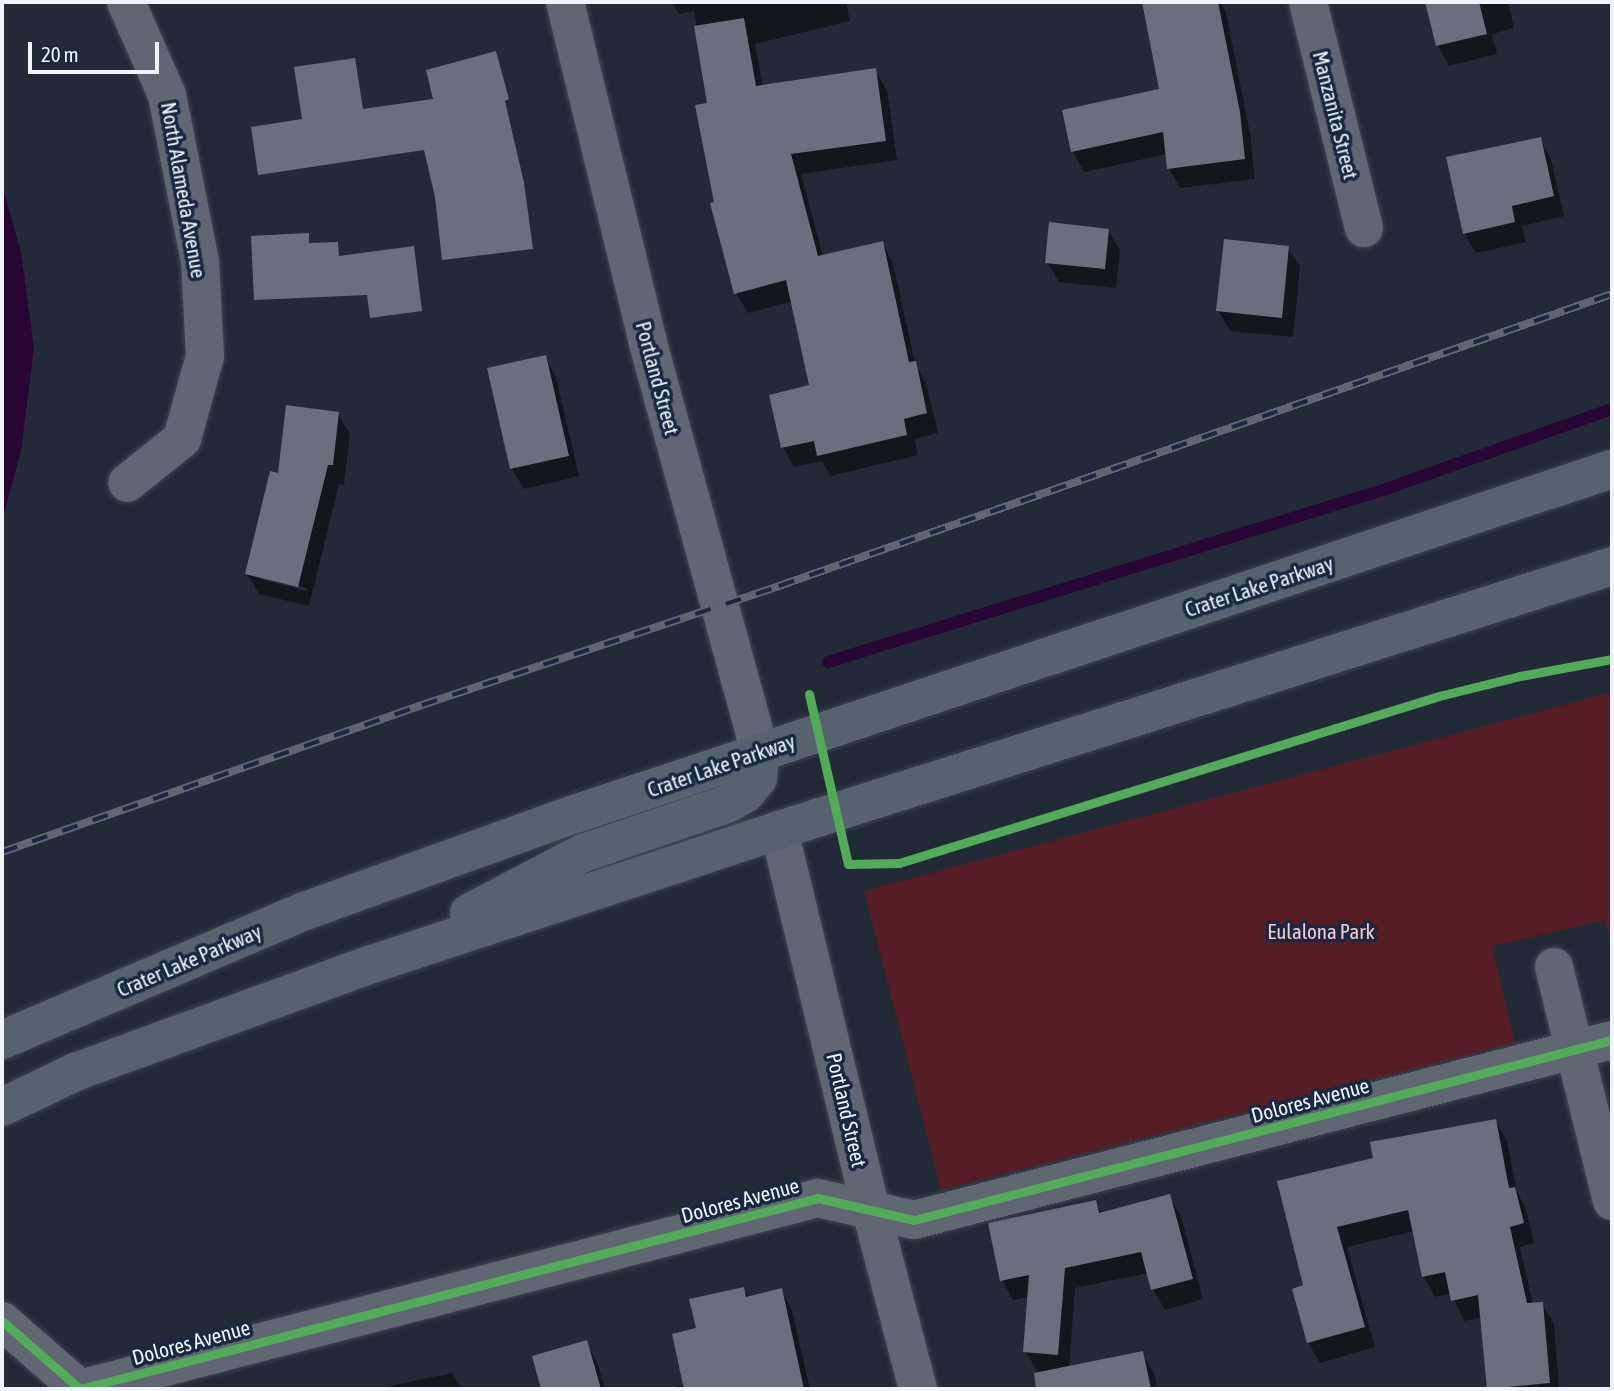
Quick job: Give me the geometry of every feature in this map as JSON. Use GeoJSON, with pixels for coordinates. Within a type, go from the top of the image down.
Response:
{"type":"FeatureCollection","features":[{"type":"Feature","properties":{"kind":"main road","name":"Crater Lake Parkway"},"geometry":{"type":"LineString","coordinates":[[2,1040],[305,911],[575,814],[1612,469]]}},
{"type":"Feature","properties":{"kind":"main road"},"geometry":{"type":"LineString","coordinates":[[2,1107],[75,1072],[372,964],[779,830],[1612,566]]}},
{"type":"Feature","properties":{"kind":"main road"},"geometry":{"type":"LineString","coordinates":[[372,964],[583,853],[737,799],[746,793],[758,778],[760,752]]}},
{"type":"Feature","properties":{"kind":"street","name":"North Alameda Avenue"},"geometry":{"type":"LineString","coordinates":[[126,2],[167,95],[200,261],[205,356],[182,439],[127,483]]}},
{"type":"Feature","properties":{"kind":"street","name":"Portland Street"},"geometry":{"type":"LineString","coordinates":[[565,2],[648,344],[760,752]]}},
{"type":"Feature","properties":{"kind":"street","name":"Manzanita Street"},"geometry":{"type":"LineString","coordinates":[[1308,2],[1364,228]]}},
{"type":"Feature","properties":{"kind":"street","name":"Portland Street"},"geometry":{"type":"LineString","coordinates":[[779,830],[871,1210],[918,1389]]}},
{"type":"Feature","properties":{"kind":"street"},"geometry":{"type":"LineString","coordinates":[[1554,967],[1612,1201]]}},
{"type":"Feature","properties":{"kind":"street","name":"Dolores Avenue"},"geometry":{"type":"LineString","coordinates":[[80,1389],[818,1198],[914,1220],[1612,1040]]}},
{"type":"Feature","properties":{"kind":"street"},"geometry":{"type":"LineString","coordinates":[[2,1321],[80,1389]]}},
{"type":"Feature","properties":{"kind":"green space","name":"Eulalona Park"},"geometry":{"type":"Polygon","coordinates":[[[1612,692],[1612,948],[1605,920],[1492,946],[1515,1043],[941,1190],[864,891],[1612,692]]]}},
{"type":"Feature","properties":{"kind":"shaded area"},"geometry":{"type":"Polygon","coordinates":[[[2,186],[21,252],[34,348],[21,451],[2,520],[2,186]]]}},
{"type":"Feature","properties":{"kind":"building"},"geometry":{"type":"Polygon","coordinates":[[[1142,2],[1218,2],[1240,112],[1245,159],[1167,169],[1163,132],[1071,152],[1062,110],[1159,89],[1142,2]]]}},
{"type":"Feature","properties":{"kind":"building"},"geometry":{"type":"Polygon","coordinates":[[[1425,2],[1479,2],[1487,34],[1436,46],[1425,2]]]}},
{"type":"Feature","properties":{"kind":"building"},"geometry":{"type":"Polygon","coordinates":[[[744,18],[756,86],[876,68],[886,141],[791,154],[818,256],[883,241],[909,362],[916,361],[927,413],[904,419],[907,435],[817,456],[814,441],[781,448],[769,395],[809,385],[786,280],[734,294],[710,203],[714,202],[695,105],[707,103],[694,26],[744,18]]]}},
{"type":"Feature","properties":{"kind":"building"},"geometry":{"type":"Polygon","coordinates":[[[496,51],[509,99],[505,101],[524,183],[533,249],[442,260],[435,197],[424,150],[258,175],[251,127],[302,119],[294,67],[355,58],[363,109],[433,99],[426,70],[496,51]]]}},
{"type":"Feature","properties":{"kind":"building"},"geometry":{"type":"Polygon","coordinates":[[[1541,137],[1554,196],[1512,206],[1515,222],[1463,234],[1446,157],[1541,137]]]}},
{"type":"Feature","properties":{"kind":"building"},"geometry":{"type":"Polygon","coordinates":[[[1049,222],[1109,229],[1105,269],[1045,263],[1049,222]]]}},
{"type":"Feature","properties":{"kind":"building"},"geometry":{"type":"Polygon","coordinates":[[[309,233],[309,243],[338,242],[339,256],[414,246],[422,311],[370,318],[367,295],[254,300],[251,236],[309,233]]]}},
{"type":"Feature","properties":{"kind":"building"},"geometry":{"type":"Polygon","coordinates":[[[1224,239],[1289,246],[1282,318],[1216,311],[1224,239]]]}},
{"type":"Feature","properties":{"kind":"building"},"geometry":{"type":"Polygon","coordinates":[[[546,355],[569,456],[510,469],[487,368],[546,355]]]}},
{"type":"Feature","properties":{"kind":"building"},"geometry":{"type":"Polygon","coordinates":[[[286,405],[339,412],[333,465],[328,465],[298,587],[245,574],[270,471],[278,473],[286,405]]]}},
{"type":"Feature","properties":{"kind":"building"},"geometry":{"type":"Polygon","coordinates":[[[1496,1119],[1509,1188],[1515,1187],[1524,1223],[1510,1227],[1527,1303],[1543,1302],[1550,1383],[1487,1389],[1478,1295],[1451,1301],[1445,1272],[1422,1277],[1408,1210],[1337,1227],[1365,1327],[1307,1343],[1292,1289],[1303,1285],[1277,1181],[1373,1158],[1370,1142],[1496,1119]]]}},
{"type":"Feature","properties":{"kind":"building"},"geometry":{"type":"Polygon","coordinates":[[[1170,1194],[1193,1279],[1151,1290],[1141,1252],[1065,1268],[1058,1355],[1023,1352],[1029,1275],[1000,1281],[988,1223],[1096,1200],[1099,1213],[1170,1194]]]}},
{"type":"Feature","properties":{"kind":"building"},"geometry":{"type":"Polygon","coordinates":[[[744,1287],[746,1297],[782,1288],[804,1389],[684,1389],[672,1334],[696,1328],[689,1299],[744,1287]]]}},
{"type":"Feature","properties":{"kind":"building"},"geometry":{"type":"Polygon","coordinates":[[[587,1340],[601,1389],[541,1389],[532,1356],[587,1340]]]}},
{"type":"Feature","properties":{"kind":"building"},"geometry":{"type":"Polygon","coordinates":[[[1143,1351],[1151,1389],[1036,1389],[1034,1373],[1143,1351]]]}},
{"type":"Feature","properties":{"kind":"waterway"},"geometry":{"type":"LineString","coordinates":[[828,662],[1383,490],[1612,409]]}},
{"type":"Feature","properties":{"kind":"railway"},"geometry":{"type":"LineString","coordinates":[[2,852],[422,705],[779,586],[1612,294]]}},
{"type":"Feature","properties":{"kind":"cycle path"},"geometry":{"type":"LineString","coordinates":[[809,694],[848,864],[899,863],[1439,696],[1520,676],[1612,659]]}},
{"type":"Feature","properties":{"kind":"cycle path"},"geometry":{"type":"LineString","coordinates":[[2,1321],[80,1389],[818,1198],[914,1220],[1612,1040]]}}]}
